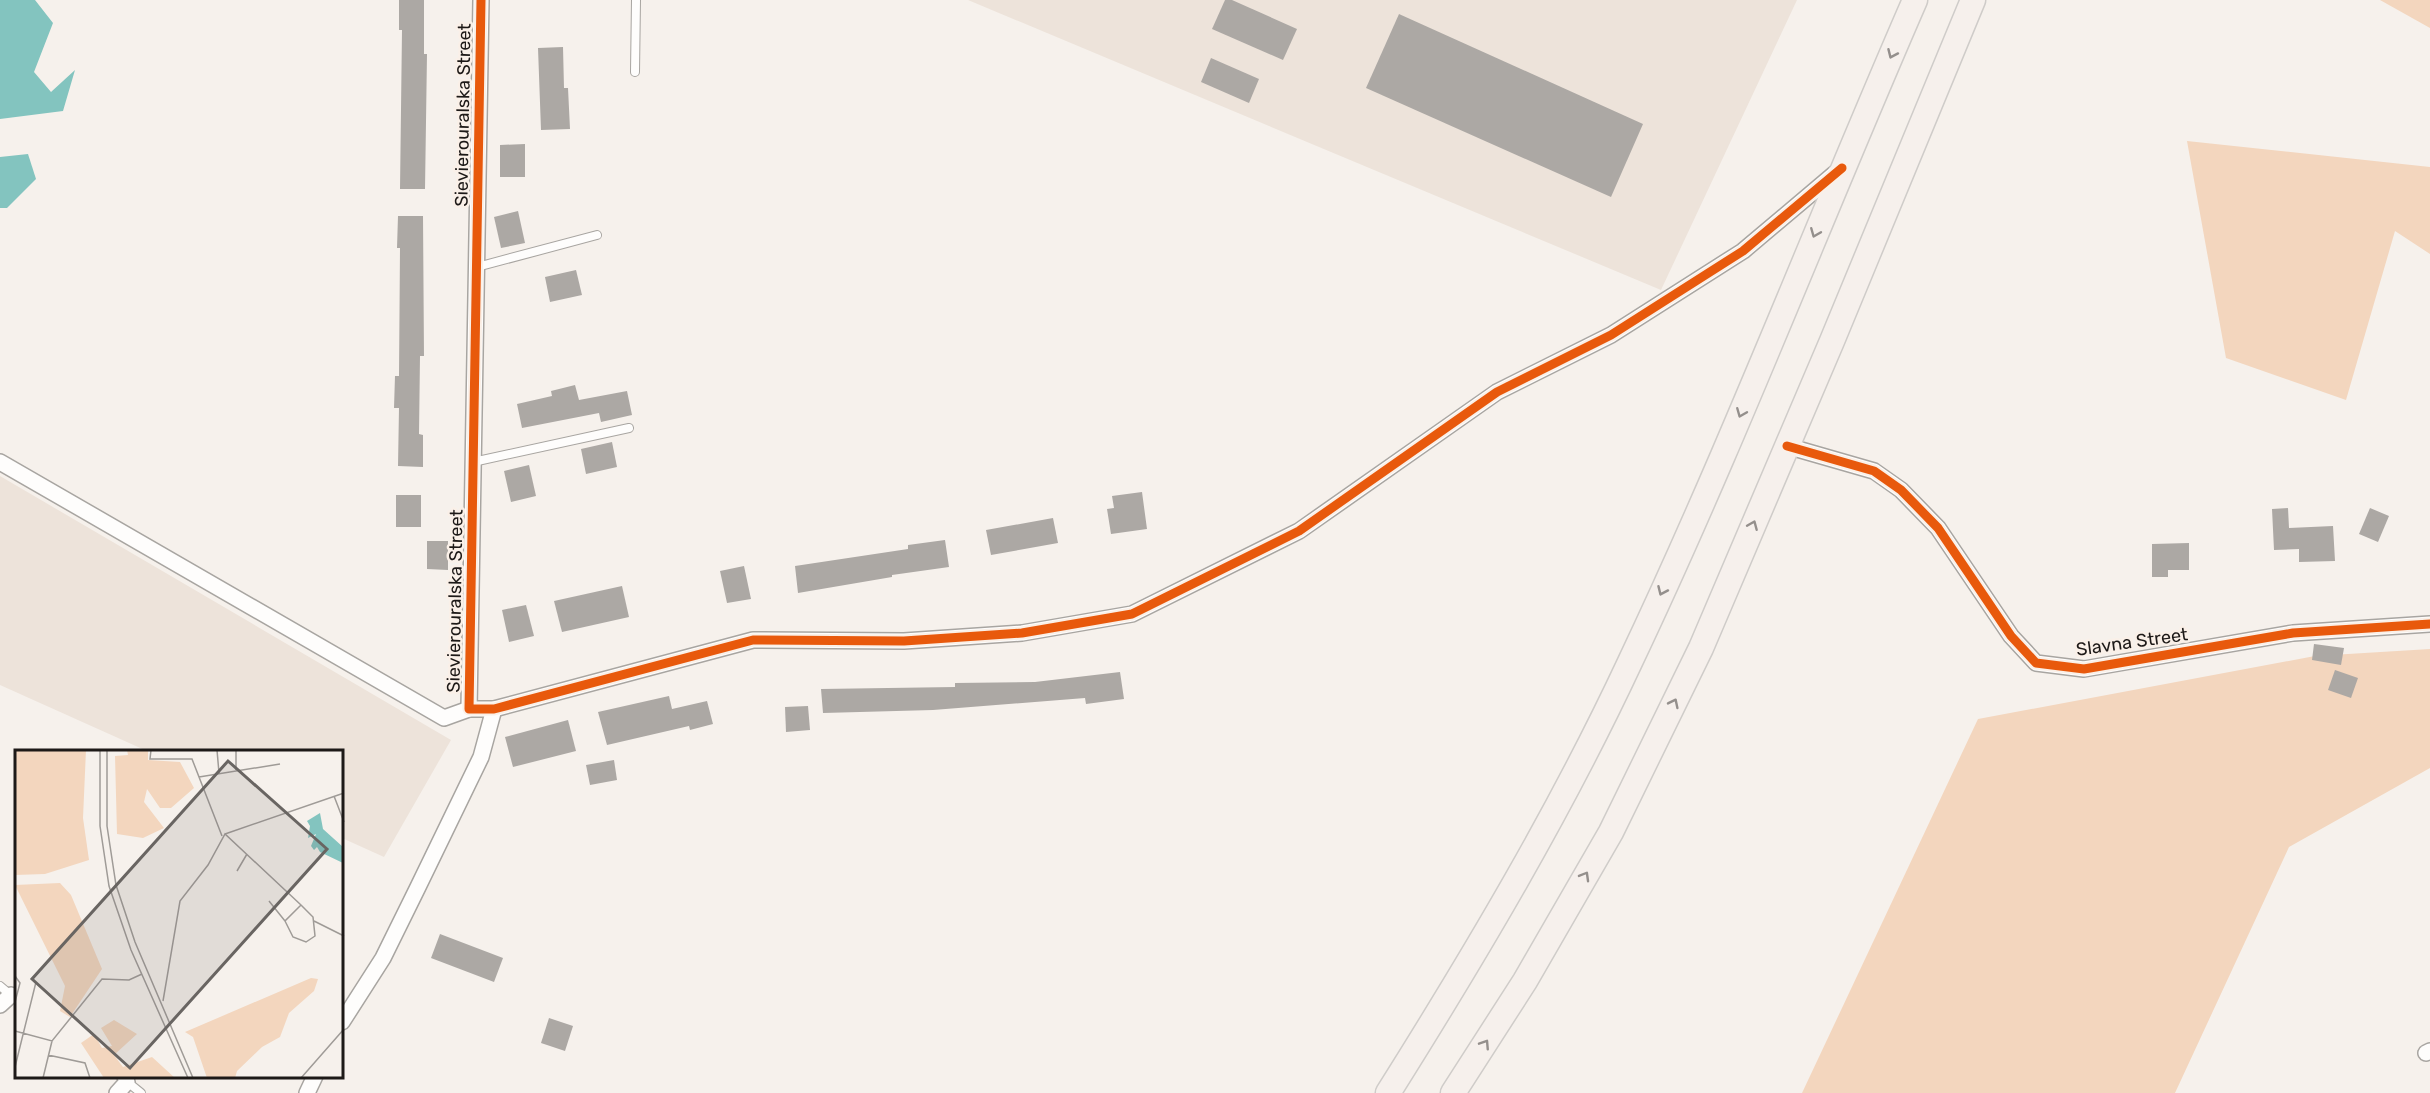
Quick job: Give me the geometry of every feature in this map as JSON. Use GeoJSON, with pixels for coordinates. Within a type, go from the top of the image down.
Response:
{"type":"FeatureCollection","features":[{"type":"Feature","properties":{"kind":"main road"},"geometry":{"type":"LineString","coordinates":[[1388,1093],[1502,906],[1557,808],[1630,662],[1732,435],[1842,168],[1915,0]]}},
{"type":"Feature","properties":{"kind":"main road"},"geometry":{"type":"LineString","coordinates":[[1453,1093],[1525,981],[1611,832],[1701,648],[1973,0]]}},
{"type":"Feature","properties":{"kind":"street","name":"Sievierouralska Street"},"geometry":{"type":"LineString","coordinates":[[481,0],[469,709],[494,709],[753,640],[904,642],[1022,633],[1132,614],[1299,531],[1497,392],[1611,335],[1743,251],[1842,168]]}},
{"type":"Feature","properties":{"kind":"street","name":"Slavna Street"},"geometry":{"type":"LineString","coordinates":[[1787,446],[1874,471],[1901,490],[1938,528],[2012,636],[2036,663],[2084,669],[2293,633],[2430,624]]}},
{"type":"Feature","properties":{"kind":"street"},"geometry":{"type":"LineString","coordinates":[[0,462],[444,718],[469,709]]}},
{"type":"Feature","properties":{"kind":"street"},"geometry":{"type":"LineString","coordinates":[[344,1019],[383,958],[481,757],[494,709]]}},
{"type":"Feature","properties":{"kind":"street"},"geometry":{"type":"LineString","coordinates":[[307,1093],[314,1078]]}},
{"type":"Feature","properties":{"kind":"lane"},"geometry":{"type":"LineString","coordinates":[[635,72],[636,0]]}},
{"type":"Feature","properties":{"kind":"lane"},"geometry":{"type":"LineString","coordinates":[[477,267],[597,235]]}},
{"type":"Feature","properties":{"kind":"lane"},"geometry":{"type":"LineString","coordinates":[[473,462],[629,428]]}},
{"type":"Feature","properties":{"kind":"lane"},"geometry":{"type":"LineString","coordinates":[[121,1084],[141,1093]]}},
{"type":"Feature","properties":{"kind":"shaded area"},"geometry":{"type":"Polygon","coordinates":[[[968,0],[1797,0],[1661,290],[968,0]]]}},
{"type":"Feature","properties":{"kind":"shaded area"},"geometry":{"type":"Polygon","coordinates":[[[2380,0],[2430,0],[2430,28],[2380,0]]]}},
{"type":"Feature","properties":{"kind":"shaded area"},"geometry":{"type":"Polygon","coordinates":[[[2187,141],[2430,167],[2430,254],[2395,231],[2346,400],[2226,358],[2187,141]]]}},
{"type":"Feature","properties":{"kind":"shaded area"},"geometry":{"type":"Polygon","coordinates":[[[0,476],[451,740],[384,857],[344,839],[344,750],[145,750],[0,685],[0,476]]]}},
{"type":"Feature","properties":{"kind":"shaded area"},"geometry":{"type":"Polygon","coordinates":[[[2430,649],[2430,768],[2289,847],[2175,1093],[1802,1093],[1978,719],[2315,656],[2430,649]]]}},
{"type":"Feature","properties":{"kind":"water"},"geometry":{"type":"Polygon","coordinates":[[[0,0],[35,0],[53,23],[34,72],[51,92],[75,70],[63,111],[0,119],[0,0]]]}},
{"type":"Feature","properties":{"kind":"water"},"geometry":{"type":"Polygon","coordinates":[[[28,154],[36,179],[7,208],[0,208],[0,157],[28,154]]]}},
{"type":"Feature","properties":{"kind":"building"},"geometry":{"type":"Polygon","coordinates":[[[399,0],[424,0],[424,54],[427,54],[425,189],[400,189],[402,30],[399,30],[399,0]]]}},
{"type":"Feature","properties":{"kind":"building"},"geometry":{"type":"Polygon","coordinates":[[[1225,0],[1232,0],[1297,29],[1283,60],[1212,29],[1225,0]]]}},
{"type":"Feature","properties":{"kind":"building"},"geometry":{"type":"Polygon","coordinates":[[[1399,14],[1643,124],[1611,197],[1366,88],[1399,14]]]}},
{"type":"Feature","properties":{"kind":"building"},"geometry":{"type":"Polygon","coordinates":[[[563,47],[564,88],[568,88],[570,129],[541,130],[538,48],[563,47]]]}},
{"type":"Feature","properties":{"kind":"building"},"geometry":{"type":"Polygon","coordinates":[[[1211,58],[1259,79],[1249,103],[1201,82],[1211,58]]]}},
{"type":"Feature","properties":{"kind":"building"},"geometry":{"type":"Polygon","coordinates":[[[525,144],[525,177],[500,177],[500,145],[525,144]]]}},
{"type":"Feature","properties":{"kind":"building"},"geometry":{"type":"Polygon","coordinates":[[[518,211],[525,243],[501,248],[494,217],[518,211]]]}},
{"type":"Feature","properties":{"kind":"building"},"geometry":{"type":"Polygon","coordinates":[[[398,216],[423,216],[424,356],[420,356],[419,434],[423,435],[423,467],[398,466],[399,408],[394,408],[395,376],[399,376],[398,216]]]}},
{"type":"Feature","properties":{"kind":"building"},"geometry":{"type":"Polygon","coordinates":[[[576,270],[582,295],[550,302],[545,277],[576,270]]]}},
{"type":"Feature","properties":{"kind":"building"},"geometry":{"type":"Polygon","coordinates":[[[575,385],[579,400],[627,391],[632,415],[601,422],[599,413],[522,428],[517,404],[552,396],[551,391],[575,385]]]}},
{"type":"Feature","properties":{"kind":"building"},"geometry":{"type":"Polygon","coordinates":[[[612,442],[617,467],[586,474],[581,449],[612,442]]]}},
{"type":"Feature","properties":{"kind":"building"},"geometry":{"type":"Polygon","coordinates":[[[529,465],[536,496],[511,502],[504,471],[529,465]]]}},
{"type":"Feature","properties":{"kind":"building"},"geometry":{"type":"Polygon","coordinates":[[[1142,492],[1147,529],[1111,534],[1107,509],[1114,508],[1112,496],[1142,492]]]}},
{"type":"Feature","properties":{"kind":"building"},"geometry":{"type":"Polygon","coordinates":[[[396,495],[421,495],[421,527],[396,527],[396,495]]]}},
{"type":"Feature","properties":{"kind":"building"},"geometry":{"type":"Polygon","coordinates":[[[2288,508],[2289,528],[2333,526],[2335,561],[2299,562],[2299,549],[2274,550],[2272,509],[2288,508]]]}},
{"type":"Feature","properties":{"kind":"building"},"geometry":{"type":"Polygon","coordinates":[[[2370,508],[2389,516],[2378,542],[2359,534],[2370,508]]]}},
{"type":"Feature","properties":{"kind":"building"},"geometry":{"type":"Polygon","coordinates":[[[1053,518],[1058,543],[991,555],[986,530],[1053,518]]]}},
{"type":"Feature","properties":{"kind":"building"},"geometry":{"type":"Polygon","coordinates":[[[945,540],[949,567],[798,593],[795,566],[908,549],[908,545],[945,540]]]}},
{"type":"Feature","properties":{"kind":"building"},"geometry":{"type":"Polygon","coordinates":[[[427,541],[448,541],[448,570],[427,569],[427,541]]]}},
{"type":"Feature","properties":{"kind":"building"},"geometry":{"type":"Polygon","coordinates":[[[2189,543],[2189,570],[2168,570],[2168,577],[2152,577],[2152,544],[2189,543]]]}},
{"type":"Feature","properties":{"kind":"building"},"geometry":{"type":"Polygon","coordinates":[[[744,566],[751,599],[727,603],[720,571],[744,566]]]}},
{"type":"Feature","properties":{"kind":"building"},"geometry":{"type":"Polygon","coordinates":[[[622,586],[629,617],[562,632],[554,601],[622,586]]]}},
{"type":"Feature","properties":{"kind":"building"},"geometry":{"type":"Polygon","coordinates":[[[526,605],[534,636],[509,642],[502,610],[526,605]]]}},
{"type":"Feature","properties":{"kind":"building"},"geometry":{"type":"Polygon","coordinates":[[[2314,644],[2344,648],[2341,665],[2312,660],[2314,644]]]}},
{"type":"Feature","properties":{"kind":"building"},"geometry":{"type":"Polygon","coordinates":[[[2335,670],[2358,678],[2351,698],[2328,690],[2335,670]]]}},
{"type":"Feature","properties":{"kind":"building"},"geometry":{"type":"Polygon","coordinates":[[[1120,672],[1124,699],[1086,704],[1085,698],[933,710],[823,713],[821,689],[955,687],[955,683],[1035,682],[1120,672]]]}},
{"type":"Feature","properties":{"kind":"building"},"geometry":{"type":"Polygon","coordinates":[[[669,696],[672,709],[707,701],[713,724],[690,730],[689,726],[607,745],[598,712],[669,696]]]}},
{"type":"Feature","properties":{"kind":"building"},"geometry":{"type":"Polygon","coordinates":[[[808,706],[810,730],[786,732],[785,707],[808,706]]]}},
{"type":"Feature","properties":{"kind":"building"},"geometry":{"type":"Polygon","coordinates":[[[568,720],[576,751],[513,767],[505,737],[568,720]]]}},
{"type":"Feature","properties":{"kind":"building"},"geometry":{"type":"Polygon","coordinates":[[[614,760],[617,780],[590,785],[586,765],[614,760]]]}},
{"type":"Feature","properties":{"kind":"building"},"geometry":{"type":"Polygon","coordinates":[[[440,934],[503,958],[494,982],[431,958],[440,934]]]}},
{"type":"Feature","properties":{"kind":"building"},"geometry":{"type":"Polygon","coordinates":[[[549,1018],[573,1026],[565,1051],[541,1043],[549,1018]]]}},
{"type":"Feature","properties":{"kind":"cycle path"},"geometry":{"type":"LineString","coordinates":[[481,0],[469,709],[494,709],[753,640],[904,641],[1022,633],[1132,614],[1299,531],[1497,392],[1611,335],[1743,251],[1842,168]]}},
{"type":"Feature","properties":{"kind":"cycle path"},"geometry":{"type":"LineString","coordinates":[[1787,446],[1874,471],[1901,490],[1938,528],[2011,636],[2036,663],[2084,669],[2293,633],[2430,624]]}}]}
